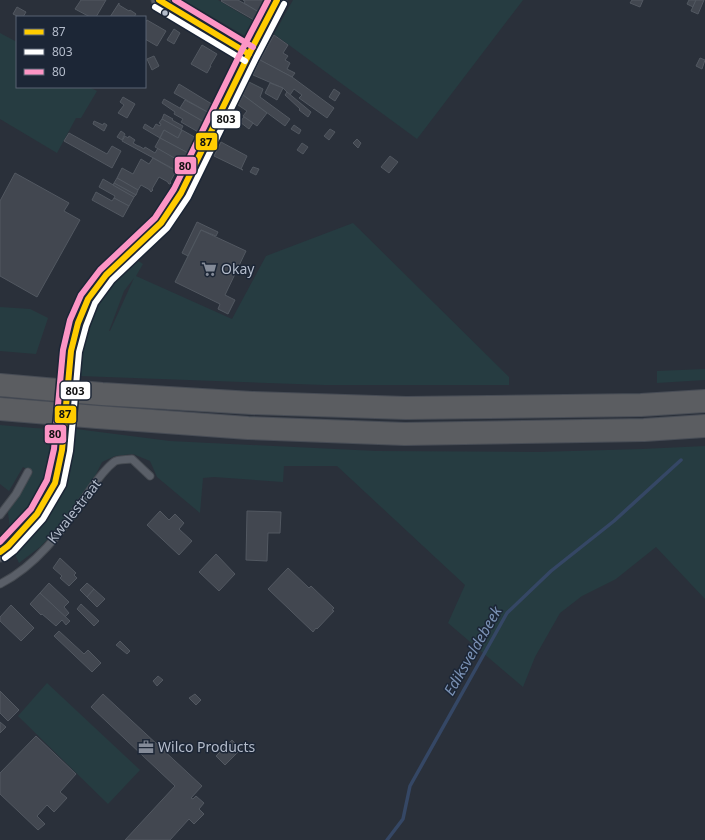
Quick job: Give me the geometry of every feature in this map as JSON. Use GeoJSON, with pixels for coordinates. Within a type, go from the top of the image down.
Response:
{"type":"FeatureCollection","features":[{"type":"Feature","properties":{"kind":"highway"},"geometry":{"type":"LineString","coordinates":[[0,385],[102,394],[252,403],[406,408],[641,405],[705,401]]}},
{"type":"Feature","properties":{"kind":"highway"},"geometry":{"type":"LineString","coordinates":[[0,409],[248,428],[405,434],[644,430],[705,426]]}},
{"type":"Feature","properties":{"kind":"street"},"geometry":{"type":"LineString","coordinates":[[158,0],[249,54]]}},
{"type":"Feature","properties":{"kind":"street","name":"Kwalestraat"},"geometry":{"type":"LineString","coordinates":[[0,552],[8,546],[37,514],[55,483],[62,450],[71,351],[78,323],[88,299],[106,275],[161,223],[181,193],[249,54],[278,0]]}},
{"type":"Feature","properties":{"kind":"lane","name":"Kwalestraat"},"geometry":{"type":"LineString","coordinates":[[0,584],[38,557],[68,522],[105,471],[115,461],[132,459],[150,476]]}},
{"type":"Feature","properties":{"kind":"lane"},"geometry":{"type":"LineString","coordinates":[[0,514],[16,494],[28,472]]}},
{"type":"Feature","properties":{"kind":"green space"},"geometry":{"type":"Polygon","coordinates":[[[183,0],[218,0],[255,22],[245,36],[183,0]]]}},
{"type":"Feature","properties":{"kind":"green space"},"geometry":{"type":"Polygon","coordinates":[[[293,0],[523,0],[417,139],[274,34],[293,0]]]}},
{"type":"Feature","properties":{"kind":"green space"},"geometry":{"type":"Polygon","coordinates":[[[0,33],[16,41],[16,88],[91,88],[97,91],[81,118],[76,118],[57,153],[0,119],[0,33]]]}},
{"type":"Feature","properties":{"kind":"green space"},"geometry":{"type":"Polygon","coordinates":[[[353,223],[509,377],[509,385],[324,385],[79,376],[84,337],[93,312],[106,291],[137,260],[143,264],[136,276],[232,319],[266,256],[353,223]],[[134,278],[124,291],[110,331],[134,278]]]}},
{"type":"Feature","properties":{"kind":"green space"},"geometry":{"type":"Polygon","coordinates":[[[0,307],[30,309],[48,318],[36,354],[0,351],[0,307]]]}},
{"type":"Feature","properties":{"kind":"green space"},"geometry":{"type":"Polygon","coordinates":[[[705,369],[705,380],[657,383],[657,371],[705,369]]]}},
{"type":"Feature","properties":{"kind":"green space"},"geometry":{"type":"Polygon","coordinates":[[[0,425],[53,429],[48,470],[41,489],[27,514],[10,530],[8,512],[33,472],[23,467],[9,491],[0,484],[0,425]]]}},
{"type":"Feature","properties":{"kind":"green space"},"geometry":{"type":"Polygon","coordinates":[[[76,429],[170,441],[376,451],[538,452],[705,446],[705,599],[656,547],[616,579],[582,596],[560,613],[535,657],[523,687],[448,623],[465,585],[337,466],[284,466],[283,482],[214,477],[203,478],[200,513],[157,477],[150,461],[133,454],[115,456],[102,462],[95,476],[60,526],[40,547],[19,563],[14,552],[35,532],[55,503],[67,477],[73,452],[76,429]]]}},
{"type":"Feature","properties":{"kind":"green space"},"geometry":{"type":"Polygon","coordinates":[[[47,683],[140,770],[108,804],[18,716],[47,683]]]}},
{"type":"Feature","properties":{"kind":"building"},"geometry":{"type":"Polygon","coordinates":[[[81,0],[106,0],[97,16],[88,16],[75,9],[81,0]]]}},
{"type":"Feature","properties":{"kind":"building"},"geometry":{"type":"Polygon","coordinates":[[[238,0],[259,12],[254,20],[221,1],[238,0]]]}},
{"type":"Feature","properties":{"kind":"building"},"geometry":{"type":"Polygon","coordinates":[[[243,0],[265,1],[259,12],[244,3],[245,1],[243,0]]]}},
{"type":"Feature","properties":{"kind":"building"},"geometry":{"type":"Polygon","coordinates":[[[632,0],[643,0],[640,7],[630,3],[632,0]]]}},
{"type":"Feature","properties":{"kind":"building"},"geometry":{"type":"Polygon","coordinates":[[[689,0],[696,0],[693,7],[687,4],[689,0]]]}},
{"type":"Feature","properties":{"kind":"building"},"geometry":{"type":"Polygon","coordinates":[[[696,0],[704,0],[698,14],[691,11],[696,0]]]}},
{"type":"Feature","properties":{"kind":"building"},"geometry":{"type":"Polygon","coordinates":[[[119,3],[119,5],[136,14],[135,16],[111,16],[119,3]]]}},
{"type":"Feature","properties":{"kind":"building"},"geometry":{"type":"Polygon","coordinates":[[[17,7],[26,12],[24,16],[17,16],[13,14],[17,7]]]}},
{"type":"Feature","properties":{"kind":"building"},"geometry":{"type":"Polygon","coordinates":[[[147,20],[166,31],[157,46],[146,40],[147,20]]]}},
{"type":"Feature","properties":{"kind":"building"},"geometry":{"type":"Polygon","coordinates":[[[174,29],[180,33],[174,44],[167,40],[174,29]]]}},
{"type":"Feature","properties":{"kind":"building"},"geometry":{"type":"Polygon","coordinates":[[[274,35],[288,45],[283,53],[288,56],[285,60],[290,63],[287,69],[295,73],[292,77],[260,60],[274,35]]]}},
{"type":"Feature","properties":{"kind":"building"},"geometry":{"type":"Polygon","coordinates":[[[202,45],[217,54],[207,73],[191,64],[202,45]]]}},
{"type":"Feature","properties":{"kind":"building"},"geometry":{"type":"Polygon","coordinates":[[[154,56],[159,66],[152,70],[147,59],[154,56]]]}},
{"type":"Feature","properties":{"kind":"building"},"geometry":{"type":"Polygon","coordinates":[[[700,58],[705,60],[702,69],[696,66],[700,58]]]}},
{"type":"Feature","properties":{"kind":"building"},"geometry":{"type":"Polygon","coordinates":[[[260,60],[292,77],[334,108],[327,118],[299,98],[302,95],[294,89],[290,95],[283,88],[253,75],[260,60]]]}},
{"type":"Feature","properties":{"kind":"building"},"geometry":{"type":"Polygon","coordinates":[[[249,82],[263,89],[260,97],[290,119],[285,126],[243,95],[249,82]]]}},
{"type":"Feature","properties":{"kind":"building"},"geometry":{"type":"Polygon","coordinates":[[[270,83],[283,88],[277,100],[265,93],[270,83]]]}},
{"type":"Feature","properties":{"kind":"building"},"geometry":{"type":"Polygon","coordinates":[[[179,84],[215,106],[211,114],[174,93],[179,84]]]}},
{"type":"Feature","properties":{"kind":"building"},"geometry":{"type":"Polygon","coordinates":[[[334,89],[340,93],[335,101],[329,97],[334,89]]]}},
{"type":"Feature","properties":{"kind":"building"},"geometry":{"type":"Polygon","coordinates":[[[287,92],[311,112],[308,117],[285,95],[287,92]]]}},
{"type":"Feature","properties":{"kind":"building"},"geometry":{"type":"Polygon","coordinates":[[[243,95],[267,113],[257,126],[243,116],[247,111],[238,105],[243,95]]]}},
{"type":"Feature","properties":{"kind":"building"},"geometry":{"type":"Polygon","coordinates":[[[123,97],[135,104],[127,118],[118,113],[124,105],[120,102],[123,97]]]}},
{"type":"Feature","properties":{"kind":"building"},"geometry":{"type":"Polygon","coordinates":[[[164,99],[206,123],[200,133],[181,122],[183,119],[174,114],[175,112],[162,103],[164,99]]]}},
{"type":"Feature","properties":{"kind":"building"},"geometry":{"type":"Polygon","coordinates":[[[185,100],[211,114],[206,123],[180,108],[185,100]]]}},
{"type":"Feature","properties":{"kind":"building"},"geometry":{"type":"Polygon","coordinates":[[[164,114],[183,126],[181,130],[162,119],[164,114]]]}},
{"type":"Feature","properties":{"kind":"building"},"geometry":{"type":"Polygon","coordinates":[[[244,117],[253,123],[249,129],[240,122],[244,117]]]}},
{"type":"Feature","properties":{"kind":"building"},"geometry":{"type":"Polygon","coordinates":[[[162,119],[182,130],[178,138],[164,130],[160,138],[143,128],[145,124],[153,129],[156,124],[160,126],[161,124],[159,123],[162,119]]]}},
{"type":"Feature","properties":{"kind":"building"},"geometry":{"type":"Polygon","coordinates":[[[94,121],[107,125],[104,131],[93,124],[94,121]]]}},
{"type":"Feature","properties":{"kind":"building"},"geometry":{"type":"Polygon","coordinates":[[[294,125],[301,130],[299,134],[291,129],[294,125]]]}},
{"type":"Feature","properties":{"kind":"building"},"geometry":{"type":"Polygon","coordinates":[[[330,129],[335,132],[329,140],[324,136],[330,129]]]}},
{"type":"Feature","properties":{"kind":"building"},"geometry":{"type":"Polygon","coordinates":[[[164,130],[178,138],[182,130],[198,139],[190,154],[160,138],[164,130]]]}},
{"type":"Feature","properties":{"kind":"building"},"geometry":{"type":"Polygon","coordinates":[[[121,131],[125,134],[122,140],[117,137],[121,131]]]}},
{"type":"Feature","properties":{"kind":"building"},"geometry":{"type":"Polygon","coordinates":[[[69,133],[107,154],[112,146],[121,151],[112,168],[64,141],[69,133]]]}},
{"type":"Feature","properties":{"kind":"building"},"geometry":{"type":"Polygon","coordinates":[[[125,136],[128,138],[129,136],[135,140],[133,143],[144,149],[145,147],[155,153],[158,148],[185,164],[181,173],[122,141],[125,136]]]}},
{"type":"Feature","properties":{"kind":"building"},"geometry":{"type":"Polygon","coordinates":[[[160,138],[190,154],[185,164],[155,147],[160,138]]]}},
{"type":"Feature","properties":{"kind":"building"},"geometry":{"type":"Polygon","coordinates":[[[357,139],[361,143],[358,148],[353,143],[357,139]]]}},
{"type":"Feature","properties":{"kind":"building"},"geometry":{"type":"Polygon","coordinates":[[[221,142],[247,156],[241,169],[243,170],[214,156],[221,142]]]}},
{"type":"Feature","properties":{"kind":"building"},"geometry":{"type":"Polygon","coordinates":[[[302,143],[308,147],[303,154],[297,150],[302,143]]]}},
{"type":"Feature","properties":{"kind":"building"},"geometry":{"type":"Polygon","coordinates":[[[390,156],[398,162],[389,173],[381,167],[390,156]]]}},
{"type":"Feature","properties":{"kind":"building"},"geometry":{"type":"Polygon","coordinates":[[[153,158],[176,171],[170,184],[159,177],[151,192],[141,185],[138,190],[117,178],[122,168],[133,174],[141,159],[149,164],[153,158]]]}},
{"type":"Feature","properties":{"kind":"building"},"geometry":{"type":"Polygon","coordinates":[[[253,167],[259,169],[256,175],[250,172],[253,167]]]}},
{"type":"Feature","properties":{"kind":"building"},"geometry":{"type":"Polygon","coordinates":[[[15,173],[69,203],[64,211],[80,220],[37,297],[0,276],[0,201],[15,173]]]}},
{"type":"Feature","properties":{"kind":"building"},"geometry":{"type":"Polygon","coordinates":[[[117,178],[138,190],[136,195],[114,183],[117,178]]]}},
{"type":"Feature","properties":{"kind":"building"},"geometry":{"type":"Polygon","coordinates":[[[103,179],[134,197],[129,206],[114,198],[115,196],[99,187],[103,179]]]}},
{"type":"Feature","properties":{"kind":"building"},"geometry":{"type":"Polygon","coordinates":[[[114,183],[136,195],[134,197],[113,185],[114,183]]]}},
{"type":"Feature","properties":{"kind":"building"},"geometry":{"type":"Polygon","coordinates":[[[96,192],[112,201],[114,198],[129,206],[123,217],[92,200],[96,192]]]}},
{"type":"Feature","properties":{"kind":"building"},"geometry":{"type":"Polygon","coordinates":[[[197,222],[218,232],[216,236],[201,230],[188,256],[182,253],[197,222]]]}},
{"type":"Feature","properties":{"kind":"building","name":"Okay"},"geometry":{"type":"Polygon","coordinates":[[[201,230],[246,251],[225,295],[235,300],[228,314],[218,309],[220,304],[175,282],[201,230]]]}},
{"type":"Feature","properties":{"kind":"building"},"geometry":{"type":"Polygon","coordinates":[[[160,511],[169,520],[175,514],[184,523],[179,529],[192,541],[179,555],[147,525],[160,511]]]}},
{"type":"Feature","properties":{"kind":"building"},"geometry":{"type":"Polygon","coordinates":[[[247,511],[281,512],[280,533],[268,533],[267,561],[246,560],[247,511]]]}},
{"type":"Feature","properties":{"kind":"building"},"geometry":{"type":"Polygon","coordinates":[[[216,554],[235,574],[219,591],[199,572],[216,554]]]}},
{"type":"Feature","properties":{"kind":"building"},"geometry":{"type":"Polygon","coordinates":[[[60,558],[76,573],[74,575],[77,578],[69,586],[60,578],[62,576],[53,568],[60,558]]]}},
{"type":"Feature","properties":{"kind":"building"},"geometry":{"type":"Polygon","coordinates":[[[288,568],[309,588],[311,586],[334,608],[332,610],[334,611],[313,632],[268,589],[288,568]]]}},
{"type":"Feature","properties":{"kind":"building"},"geometry":{"type":"Polygon","coordinates":[[[49,583],[69,602],[64,607],[69,613],[65,617],[40,593],[49,583]]]}},
{"type":"Feature","properties":{"kind":"building"},"geometry":{"type":"Polygon","coordinates":[[[87,583],[94,589],[87,597],[80,590],[87,583]]]}},
{"type":"Feature","properties":{"kind":"building"},"geometry":{"type":"Polygon","coordinates":[[[94,589],[105,599],[97,607],[87,597],[94,589]]]}},
{"type":"Feature","properties":{"kind":"building"},"geometry":{"type":"Polygon","coordinates":[[[40,593],[70,621],[66,625],[62,620],[56,626],[42,614],[41,615],[30,604],[40,593]]]}},
{"type":"Feature","properties":{"kind":"building"},"geometry":{"type":"Polygon","coordinates":[[[81,604],[99,621],[94,626],[77,609],[81,604]]]}},
{"type":"Feature","properties":{"kind":"building"},"geometry":{"type":"Polygon","coordinates":[[[11,605],[34,628],[21,641],[0,621],[0,617],[11,605]]]}},
{"type":"Feature","properties":{"kind":"building"},"geometry":{"type":"Polygon","coordinates":[[[59,631],[84,654],[88,650],[101,663],[92,672],[54,636],[59,631]]]}},
{"type":"Feature","properties":{"kind":"building"},"geometry":{"type":"Polygon","coordinates":[[[120,641],[130,651],[127,654],[116,645],[120,641]]]}},
{"type":"Feature","properties":{"kind":"building"},"geometry":{"type":"Polygon","coordinates":[[[158,676],[163,680],[157,686],[153,681],[158,676]]]}},
{"type":"Feature","properties":{"kind":"building"},"geometry":{"type":"Polygon","coordinates":[[[0,691],[19,710],[8,721],[0,713],[0,691]]]}},
{"type":"Feature","properties":{"kind":"building","name":"Wilco Products"},"geometry":{"type":"Polygon","coordinates":[[[103,694],[202,786],[191,798],[193,799],[196,796],[204,803],[199,809],[204,814],[194,824],[189,819],[170,840],[125,840],[175,786],[91,707],[103,694]]]}},
{"type":"Feature","properties":{"kind":"building"},"geometry":{"type":"Polygon","coordinates":[[[195,694],[201,700],[196,705],[189,698],[195,694]]]}},
{"type":"Feature","properties":{"kind":"building"},"geometry":{"type":"Polygon","coordinates":[[[0,722],[6,727],[0,733],[0,722]]]}},
{"type":"Feature","properties":{"kind":"building"},"geometry":{"type":"Polygon","coordinates":[[[36,736],[76,774],[60,792],[67,798],[54,812],[47,805],[37,816],[45,824],[38,830],[0,794],[0,773],[36,736]]]}},
{"type":"Feature","properties":{"kind":"building"},"geometry":{"type":"Polygon","coordinates":[[[232,740],[241,749],[225,765],[216,756],[232,740]]]}},
{"type":"Feature","properties":{"kind":"waterway","name":"Ediksveldebeek"},"geometry":{"type":"LineString","coordinates":[[387,840],[403,819],[410,786],[507,613],[551,571],[614,521],[681,460]]}},
{"type":"Feature","properties":{"kind":"transit line","name":"87"},"geometry":{"type":"LineString","coordinates":[[159,0],[249,54]]}},
{"type":"Feature","properties":{"kind":"transit line","name":"80"},"geometry":{"type":"LineString","coordinates":[[175,0],[253,47]]}},
{"type":"Feature","properties":{"kind":"transit line","name":"80"},"geometry":{"type":"LineString","coordinates":[[0,542],[31,509],[47,480],[54,449],[63,350],[70,320],[81,295],[100,270],[155,218],[174,189],[268,0]]}},
{"type":"Feature","properties":{"kind":"transit line","name":"87"},"geometry":{"type":"LineString","coordinates":[[0,552],[8,546],[37,514],[55,483],[62,450],[71,351],[78,323],[88,299],[106,275],[161,223],[181,193],[277,0]]}},
{"type":"Feature","properties":{"kind":"transit line","name":"803"},"geometry":{"type":"LineString","coordinates":[[5,558],[14,551],[43,519],[63,485],[70,451],[79,352],[86,326],[95,303],[112,280],[167,228],[188,197],[284,4]]}},
{"type":"Feature","properties":{"kind":"transit line","name":"803"},"geometry":{"type":"LineString","coordinates":[[155,7],[245,61]]}},
{"type":"Feature","properties":{"kind":"place","name":"Okay"},"geometry":{"type":"Point","coordinates":[209,269]}},
{"type":"Feature","properties":{"kind":"place","name":"Wilco Products"},"geometry":{"type":"Point","coordinates":[146,747]}}]}
